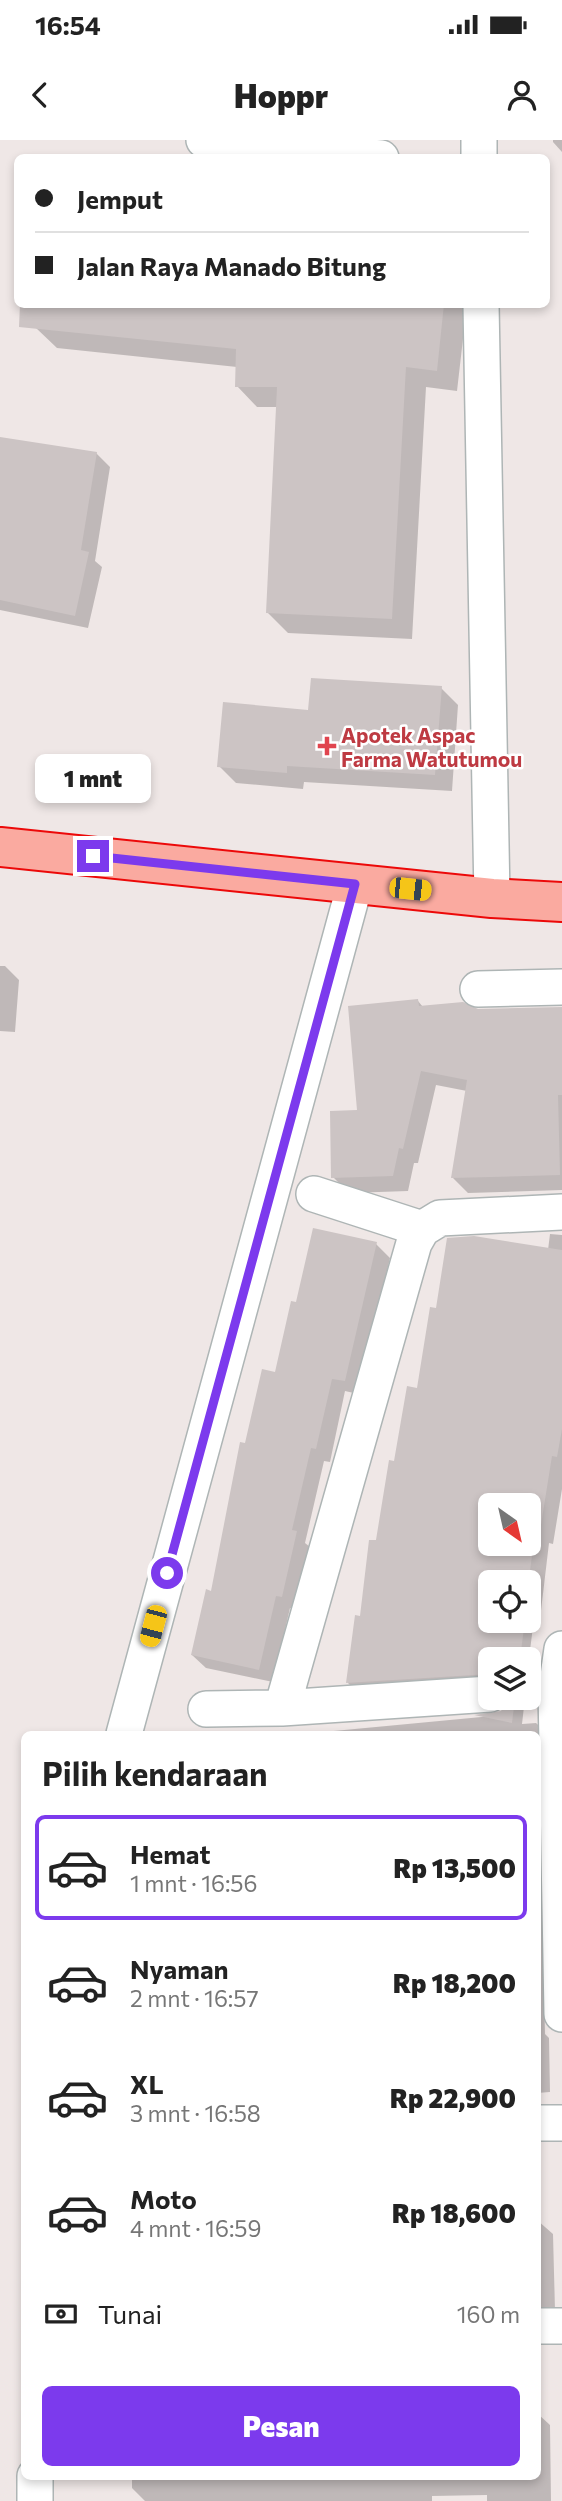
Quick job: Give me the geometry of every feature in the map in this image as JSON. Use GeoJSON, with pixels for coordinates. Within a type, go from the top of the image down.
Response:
{"type":"FeatureCollection","features":[{"type":"Feature","properties":{"kind":"highway"},"geometry":{"type":"LineString","coordinates":[[0,847],[492,898],[562,902]]}},
{"type":"Feature","properties":{"kind":"street"},"geometry":{"type":"LineString","coordinates":[[204,140],[342,154]]}},
{"type":"Feature","properties":{"kind":"street"},"geometry":{"type":"LineString","coordinates":[[481,308],[492,898]]}},
{"type":"Feature","properties":{"kind":"street"},"geometry":{"type":"LineString","coordinates":[[125,1731],[355,884]]}},
{"type":"Feature","properties":{"kind":"street"},"geometry":{"type":"LineString","coordinates":[[478,989],[562,987]]}},
{"type":"Feature","properties":{"kind":"street"},"geometry":{"type":"LineString","coordinates":[[314,1194],[422,1229]]}},
{"type":"Feature","properties":{"kind":"street"},"geometry":{"type":"LineString","coordinates":[[282,1707],[410,1256],[422,1229],[440,1218],[562,1212]]}},
{"type":"Feature","properties":{"kind":"street"},"geometry":{"type":"LineString","coordinates":[[562,1649],[542,1690],[549,1898],[562,2014]]}},
{"type":"Feature","properties":{"kind":"street"},"geometry":{"type":"LineString","coordinates":[[206,1709],[478,1695]]}},
{"type":"Feature","properties":{"kind":"street"},"geometry":{"type":"LineString","coordinates":[[541,2123],[562,2123]]}},
{"type":"Feature","properties":{"kind":"street"},"geometry":{"type":"LineString","coordinates":[[541,2326],[562,2326]]}},
{"type":"Feature","properties":{"kind":"street"},"geometry":{"type":"LineString","coordinates":[[35,2480],[35,2501]]}},
{"type":"Feature","properties":{"kind":"building"},"geometry":{"type":"Polygon","coordinates":[[[20,308],[444,308],[437,371],[406,367],[392,619],[266,613],[277,387],[235,387],[236,349],[19,327],[20,308]]]}},
{"type":"Feature","properties":{"kind":"building"},"geometry":{"type":"Polygon","coordinates":[[[0,437],[97,452],[81,550],[89,552],[75,616],[0,600],[0,437]]]}},
{"type":"Feature","properties":{"kind":"building"},"geometry":{"type":"Polygon","coordinates":[[[311,678],[442,686],[435,775],[287,766],[287,773],[217,767],[223,702],[308,710],[311,678]]]}},
{"type":"Feature","properties":{"kind":"building"},"geometry":{"type":"Polygon","coordinates":[[[418,999],[419,1006],[463,1002],[478,1009],[562,1007],[562,1095],[558,1095],[560,1175],[451,1178],[467,1080],[421,1071],[403,1149],[399,1148],[393,1176],[331,1178],[330,1111],[357,1110],[348,1006],[418,999]]]}},
{"type":"Feature","properties":{"kind":"building"},"geometry":{"type":"Polygon","coordinates":[[[313,1228],[377,1242],[345,1381],[332,1379],[316,1449],[311,1448],[292,1530],[297,1531],[282,1597],[276,1596],[259,1670],[191,1655],[206,1589],[211,1591],[240,1442],[245,1443],[262,1369],[275,1372],[291,1301],[296,1302],[313,1228]]]}},
{"type":"Feature","properties":{"kind":"building"},"geometry":{"type":"Polygon","coordinates":[[[474,1236],[562,1250],[562,1429],[557,1457],[552,1456],[541,1525],[541,1493],[478,1493],[478,1556],[532,1556],[530,1570],[478,1570],[478,1633],[523,1633],[522,1647],[478,1647],[478,1675],[346,1683],[355,1615],[360,1616],[369,1540],[376,1540],[389,1460],[394,1461],[407,1386],[417,1388],[430,1307],[436,1308],[447,1238],[474,1236]]]}},
{"type":"Feature","properties":{"kind":"building"},"geometry":{"type":"Polygon","coordinates":[[[514,1710],[512,1723],[474,1715],[514,1710]]]}},
{"type":"Feature","properties":{"kind":"place","name":"Apotek Aspac Farma Watutumou"},"geometry":{"type":"Point","coordinates":[327,746]}},
{"type":"Feature","properties":{"kind":"route"},"geometry":{"type":"LineString","coordinates":[[93,856],[355,884],[167,1573]]}}]}
